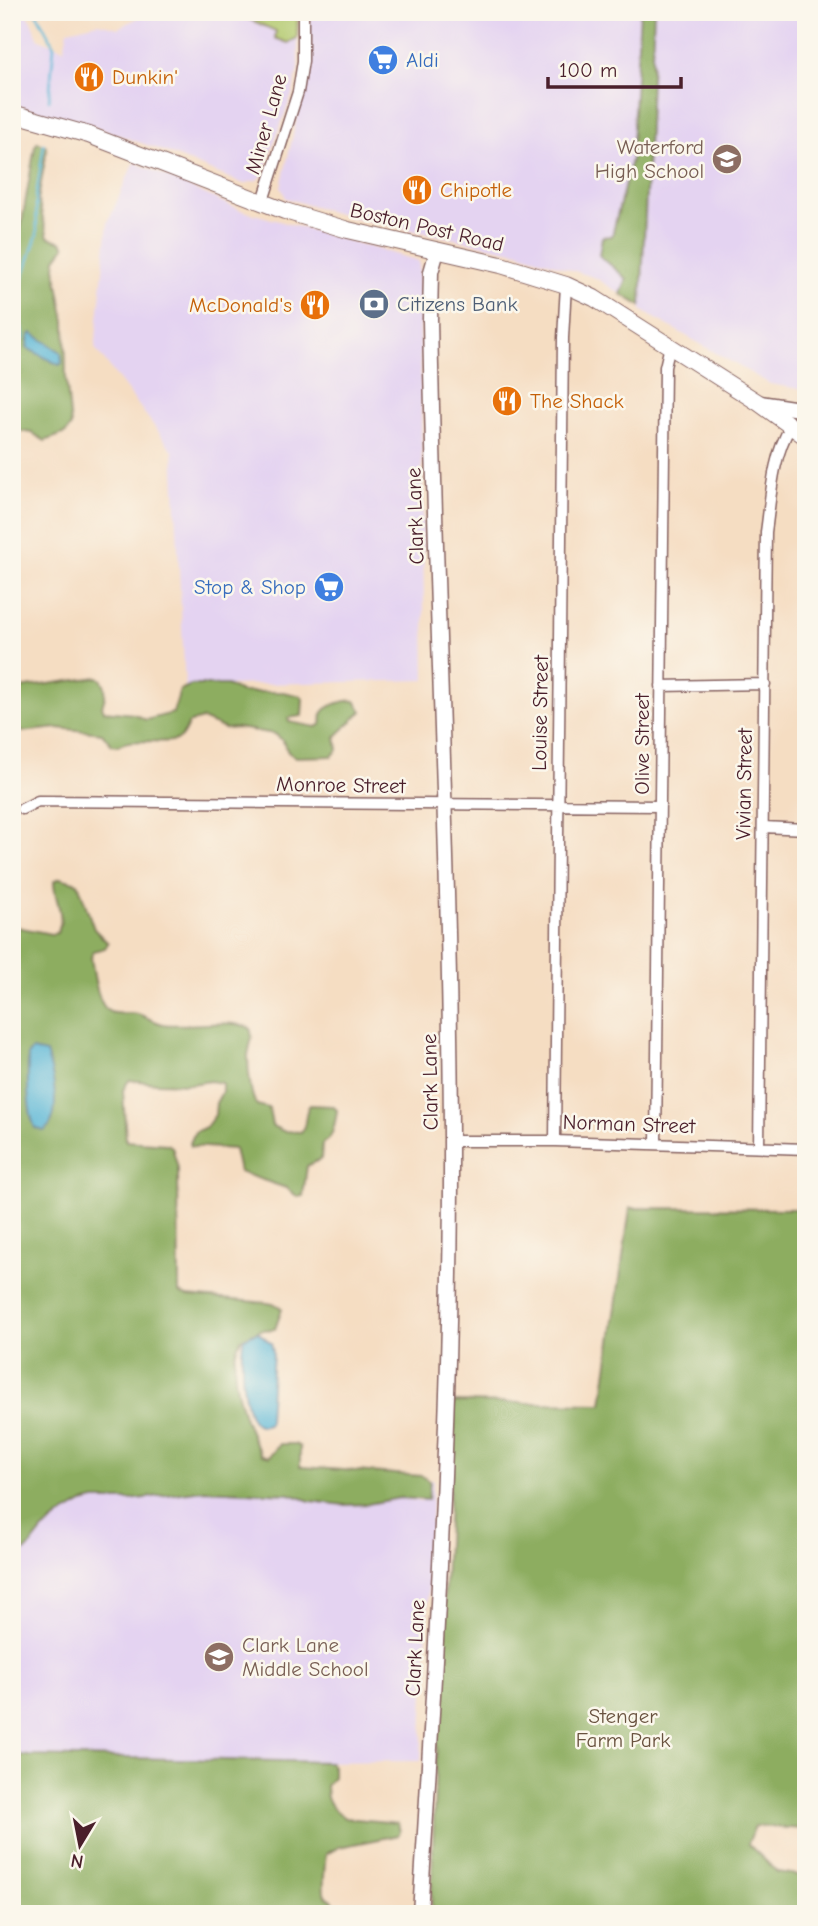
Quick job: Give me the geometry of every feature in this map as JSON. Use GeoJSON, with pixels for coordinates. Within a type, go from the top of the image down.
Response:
{"type":"FeatureCollection","features":[{"type":"Feature","properties":{"kind":"main road","name":"Boston Post Road"},"geometry":{"type":"LineString","coordinates":[[12,113],[89,135],[262,204],[348,230],[501,265],[566,285],[594,298],[806,436]]}},
{"type":"Feature","properties":{"kind":"main road","name":"Clark Lane"},"geometry":{"type":"LineString","coordinates":[[420,1914],[442,1521],[452,1141],[446,806],[430,319],[431,272],[437,251]]}},
{"type":"Feature","properties":{"kind":"main road"},"geometry":{"type":"LineString","coordinates":[[759,403],[806,410]]}},
{"type":"Feature","properties":{"kind":"street","name":"Miner Lane"},"geometry":{"type":"LineString","coordinates":[[262,204],[298,92],[303,61],[303,12]]}},
{"type":"Feature","properties":{"kind":"street","name":"Louise Street"},"geometry":{"type":"LineString","coordinates":[[555,1141],[563,338],[566,285]]}},
{"type":"Feature","properties":{"kind":"street","name":"Olive Street"},"geometry":{"type":"LineString","coordinates":[[656,1144],[665,367],[670,346]]}},
{"type":"Feature","properties":{"kind":"street","name":"Vivian Street"},"geometry":{"type":"LineString","coordinates":[[759,1147],[766,532],[783,438],[791,426]]}},
{"type":"Feature","properties":{"kind":"street"},"geometry":{"type":"LineString","coordinates":[[661,686],[765,684]]}},
{"type":"Feature","properties":{"kind":"street","name":"Monroe Street"},"geometry":{"type":"LineString","coordinates":[[22,809],[38,801],[660,806]]}},
{"type":"Feature","properties":{"kind":"street"},"geometry":{"type":"LineString","coordinates":[[763,827],[806,829]]}},
{"type":"Feature","properties":{"kind":"street","name":"Norman Street"},"geometry":{"type":"LineString","coordinates":[[452,1141],[555,1141],[806,1149]]}},
{"type":"Feature","properties":{"kind":"shaded area"},"geometry":{"type":"Polygon","coordinates":[[[142,12],[233,12],[277,32],[298,33],[298,69],[293,92],[262,176],[257,180],[244,184],[90,125],[12,104],[12,14],[28,15],[39,39],[64,49],[68,30],[98,23],[118,28],[140,17],[142,12]]]}},
{"type":"Feature","properties":{"kind":"shaded area"},"geometry":{"type":"Polygon","coordinates":[[[310,12],[640,12],[631,160],[612,237],[602,237],[627,279],[621,294],[596,278],[518,252],[348,217],[286,198],[281,187],[307,74],[310,12]]]}},
{"type":"Feature","properties":{"kind":"shaded area","name":"Waterford High School"},"geometry":{"type":"Polygon","coordinates":[[[654,12],[806,12],[806,390],[770,384],[641,310],[654,12]]]}},
{"type":"Feature","properties":{"kind":"shaded area"},"geometry":{"type":"Polygon","coordinates":[[[134,162],[240,210],[419,261],[425,680],[185,686],[173,451],[95,348],[108,222],[134,162]]]}},
{"type":"Feature","properties":{"kind":"shaded area","name":"Clark Lane Middle School"},"geometry":{"type":"Polygon","coordinates":[[[429,1480],[433,1480],[421,1761],[299,1762],[12,1754],[12,1559],[28,1549],[43,1530],[62,1515],[83,1503],[95,1500],[130,1500],[203,1490],[290,1494],[310,1501],[344,1505],[400,1498],[421,1502],[429,1480]]]}},
{"type":"Feature","properties":{"kind":"green space"},"geometry":{"type":"Polygon","coordinates":[[[233,12],[298,12],[297,38],[288,43],[275,38],[276,31],[233,12]]]}},
{"type":"Feature","properties":{"kind":"green space"},"geometry":{"type":"Polygon","coordinates":[[[640,12],[654,12],[641,306],[621,294],[627,279],[599,255],[602,237],[612,236],[631,160],[640,12]]]}},
{"type":"Feature","properties":{"kind":"green space"},"geometry":{"type":"Polygon","coordinates":[[[38,142],[47,147],[38,200],[48,237],[62,242],[65,247],[56,259],[55,268],[65,321],[66,377],[71,426],[66,433],[45,441],[32,433],[12,430],[12,239],[20,233],[35,146],[38,142]]]}},
{"type":"Feature","properties":{"kind":"green space"},"geometry":{"type":"Polygon","coordinates":[[[98,677],[105,686],[102,706],[104,711],[134,714],[146,720],[173,713],[180,690],[191,685],[227,685],[240,692],[283,692],[301,696],[302,716],[288,718],[289,722],[316,727],[321,725],[324,711],[337,703],[355,701],[362,711],[336,736],[338,750],[332,756],[295,757],[275,734],[238,728],[225,729],[202,719],[189,723],[180,738],[175,740],[132,742],[118,746],[112,745],[102,733],[58,728],[12,733],[12,689],[98,677]]]}},
{"type":"Feature","properties":{"kind":"green space"},"geometry":{"type":"Polygon","coordinates":[[[60,878],[78,883],[94,929],[108,943],[105,948],[94,951],[91,957],[96,987],[102,1003],[110,1012],[138,1014],[163,1024],[220,1023],[250,1028],[248,1061],[253,1096],[257,1105],[269,1108],[272,1126],[283,1131],[301,1132],[310,1105],[332,1106],[337,1110],[331,1135],[322,1144],[321,1159],[307,1166],[303,1196],[298,1197],[286,1188],[239,1172],[234,1149],[191,1146],[195,1132],[206,1127],[215,1115],[222,1083],[156,1083],[129,1080],[123,1090],[126,1141],[167,1144],[172,1147],[178,1168],[179,1293],[268,1303],[282,1309],[275,1329],[260,1330],[241,1339],[236,1351],[235,1381],[243,1413],[261,1455],[269,1457],[280,1444],[295,1444],[300,1447],[300,1466],[303,1467],[422,1476],[430,1482],[428,1500],[400,1498],[344,1505],[310,1501],[290,1494],[203,1490],[130,1500],[95,1500],[83,1503],[62,1515],[43,1530],[28,1549],[12,1559],[12,926],[57,933],[61,920],[54,881],[60,878]]]}},
{"type":"Feature","properties":{"kind":"green space","name":"Stenger Farm Park"},"geometry":{"type":"Polygon","coordinates":[[[630,1208],[806,1209],[806,1827],[755,1826],[748,1844],[777,1872],[806,1876],[806,1914],[431,1914],[454,1402],[602,1404],[630,1208]]]}},
{"type":"Feature","properties":{"kind":"green space"},"geometry":{"type":"Polygon","coordinates":[[[12,1754],[330,1762],[333,1777],[326,1786],[327,1798],[333,1808],[345,1818],[398,1823],[400,1832],[398,1835],[339,1847],[326,1854],[324,1892],[326,1897],[333,1901],[337,1914],[12,1914],[12,1754]]]}},
{"type":"Feature","properties":{"kind":"water"},"geometry":{"type":"Polygon","coordinates":[[[32,333],[61,352],[62,363],[59,365],[27,348],[32,333]]]}},
{"type":"Feature","properties":{"kind":"water"},"geometry":{"type":"Polygon","coordinates":[[[32,1050],[46,1053],[55,1094],[53,1116],[44,1131],[35,1128],[30,1111],[28,1054],[32,1050]]]}},
{"type":"Feature","properties":{"kind":"water"},"geometry":{"type":"Polygon","coordinates":[[[258,1332],[271,1343],[273,1352],[269,1419],[268,1424],[261,1426],[252,1419],[248,1409],[242,1370],[244,1338],[258,1332]]]}},
{"type":"Feature","properties":{"kind":"waterway"},"geometry":{"type":"LineString","coordinates":[[36,12],[54,46],[49,100]]}},
{"type":"Feature","properties":{"kind":"waterway"},"geometry":{"type":"LineString","coordinates":[[12,350],[23,338],[18,310],[22,279],[37,235],[36,197],[44,144]]}},
{"type":"Feature","properties":{"kind":"place","name":"Aldi"},"geometry":{"type":"Point","coordinates":[383,60]}},
{"type":"Feature","properties":{"kind":"place","name":"Dunkin'"},"geometry":{"type":"Point","coordinates":[89,77]}},
{"type":"Feature","properties":{"kind":"place","name":"Waterford High School"},"geometry":{"type":"Point","coordinates":[727,159]}},
{"type":"Feature","properties":{"kind":"place","name":"Chipotle"},"geometry":{"type":"Point","coordinates":[417,190]}},
{"type":"Feature","properties":{"kind":"place","name":"Citizens Bank"},"geometry":{"type":"Point","coordinates":[374,304]}},
{"type":"Feature","properties":{"kind":"place","name":"McDonald's"},"geometry":{"type":"Point","coordinates":[315,305]}},
{"type":"Feature","properties":{"kind":"place","name":"The Shack"},"geometry":{"type":"Point","coordinates":[507,401]}},
{"type":"Feature","properties":{"kind":"place","name":"Stop & Shop"},"geometry":{"type":"Point","coordinates":[329,587]}},
{"type":"Feature","properties":{"kind":"place","name":"Clark Lane Middle School"},"geometry":{"type":"Point","coordinates":[219,1657]}}]}
